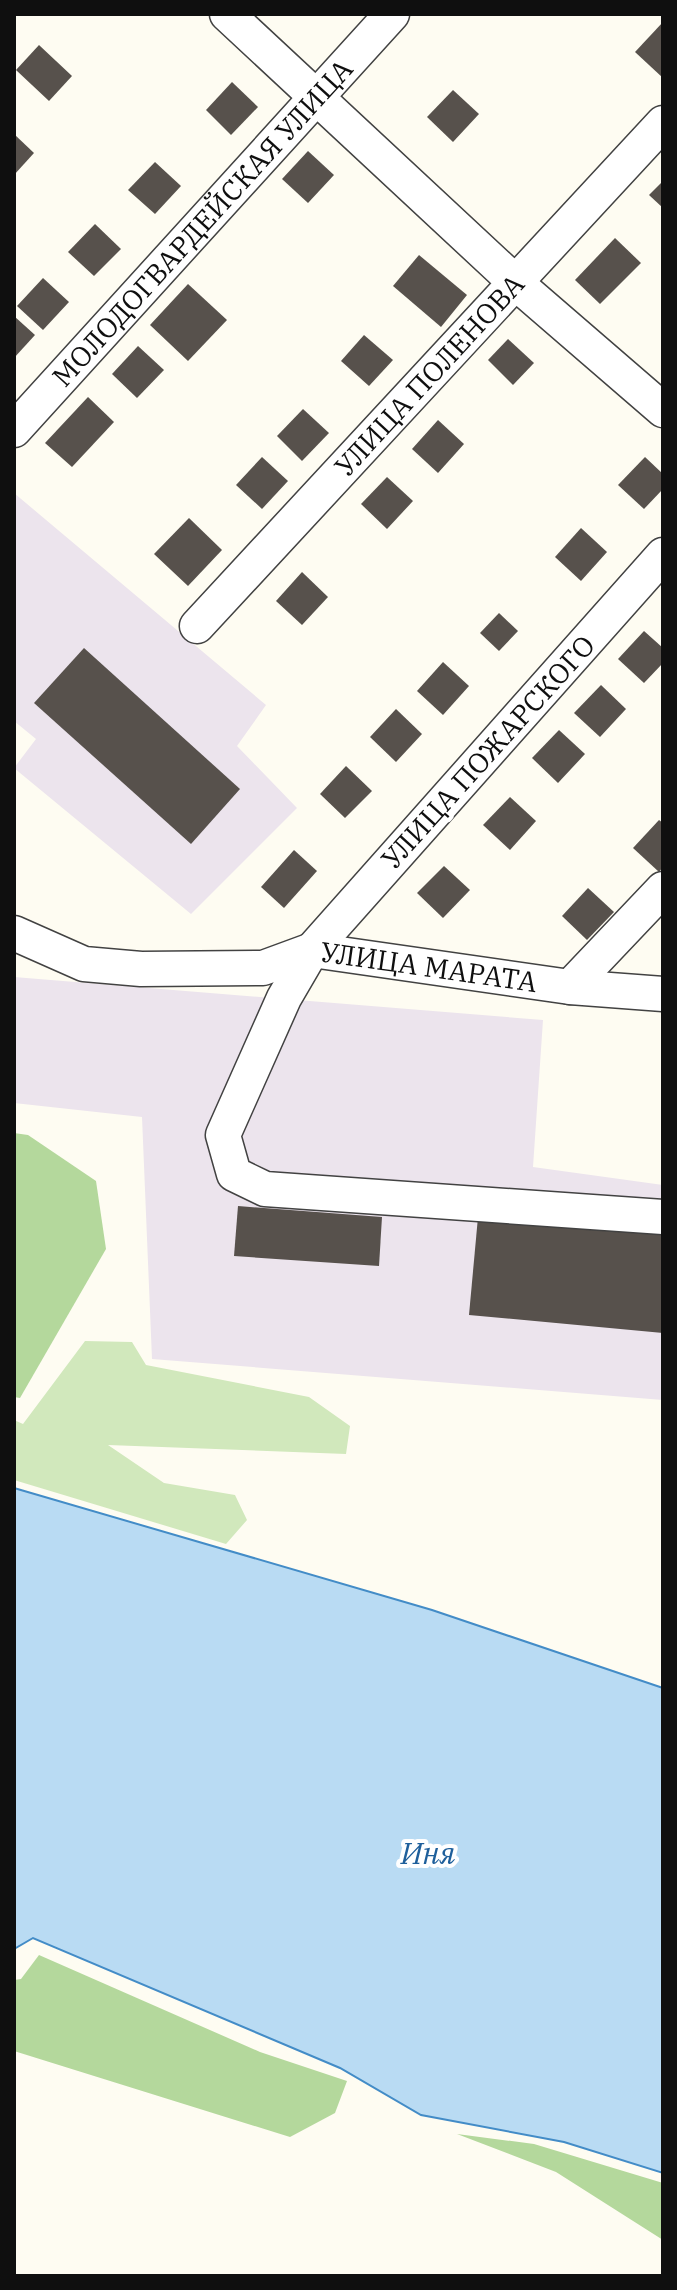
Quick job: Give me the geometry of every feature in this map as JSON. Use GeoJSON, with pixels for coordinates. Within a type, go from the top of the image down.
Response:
{"type":"FeatureCollection","features":[{"type":"Feature","properties":{"kind":"street"},"geometry":{"type":"LineString","coordinates":[[227,14],[516,283],[663,410]]}},
{"type":"Feature","properties":{"kind":"street","name":"МОЛОДОГВАРДЕЙСКАЯ УЛИЦА"},"geometry":{"type":"LineString","coordinates":[[14,430],[392,14]]}},
{"type":"Feature","properties":{"kind":"street","name":"УЛИЦА ПОЛЕНОВА"},"geometry":{"type":"LineString","coordinates":[[197,626],[663,123]]}},
{"type":"Feature","properties":{"kind":"street","name":"УЛИЦА ПОЖАРСКОГО"},"geometry":{"type":"LineString","coordinates":[[663,555],[312,950],[284,998],[223,1135],[234,1174],[265,1189],[663,1217]]}},
{"type":"Feature","properties":{"kind":"street"},"geometry":{"type":"LineString","coordinates":[[570,987],[663,889]]}},
{"type":"Feature","properties":{"kind":"street","name":"УЛИЦА МАРАТА"},"geometry":{"type":"LineString","coordinates":[[14,933],[84,964],[141,969],[263,968],[312,950],[570,987],[663,994]]}},
{"type":"Feature","properties":{"kind":"shaded area"},"geometry":{"type":"Polygon","coordinates":[[[14,493],[266,705],[237,746],[297,808],[191,914],[14,768],[36,739],[14,721],[14,493]]]}},
{"type":"Feature","properties":{"kind":"shaded area"},"geometry":{"type":"Polygon","coordinates":[[[14,977],[543,1020],[533,1167],[663,1185],[663,1400],[152,1359],[142,1117],[14,1103],[14,977]]]}},
{"type":"Feature","properties":{"kind":"green space"},"geometry":{"type":"Polygon","coordinates":[[[14,1133],[28,1135],[96,1181],[106,1249],[20,1398],[14,1397],[14,1133]]]}},
{"type":"Feature","properties":{"kind":"green space"},"geometry":{"type":"Polygon","coordinates":[[[85,1341],[132,1342],[146,1365],[309,1397],[350,1426],[346,1454],[108,1445],[164,1483],[235,1495],[247,1520],[226,1544],[14,1480],[14,1420],[23,1424],[85,1341]]]}},
{"type":"Feature","properties":{"kind":"green space"},"geometry":{"type":"Polygon","coordinates":[[[39,1955],[260,2052],[347,2081],[335,2113],[290,2137],[14,2051],[14,1980],[21,1979],[39,1955]]]}},
{"type":"Feature","properties":{"kind":"green space"},"geometry":{"type":"Polygon","coordinates":[[[457,2134],[534,2144],[663,2183],[663,2240],[556,2172],[457,2134]]]}},
{"type":"Feature","properties":{"kind":"water","name":"Иня"},"geometry":{"type":"Polygon","coordinates":[[[14,1488],[432,1610],[663,1688],[663,2173],[564,2142],[421,2115],[340,2068],[33,1938],[14,1949],[14,1488]]]}},
{"type":"Feature","properties":{"kind":"building"},"geometry":{"type":"Polygon","coordinates":[[[663,22],[663,78],[635,52],[663,22]]]}},
{"type":"Feature","properties":{"kind":"building"},"geometry":{"type":"Polygon","coordinates":[[[39,45],[72,76],[49,101],[16,70],[39,45]]]}},
{"type":"Feature","properties":{"kind":"building"},"geometry":{"type":"Polygon","coordinates":[[[232,82],[258,107],[231,135],[206,110],[232,82]]]}},
{"type":"Feature","properties":{"kind":"building"},"geometry":{"type":"Polygon","coordinates":[[[453,90],[479,114],[453,142],[427,117],[453,90]]]}},
{"type":"Feature","properties":{"kind":"building"},"geometry":{"type":"Polygon","coordinates":[[[14,134],[34,153],[14,175],[14,134]]]}},
{"type":"Feature","properties":{"kind":"building"},"geometry":{"type":"Polygon","coordinates":[[[308,151],[334,175],[308,203],[282,179],[308,151]]]}},
{"type":"Feature","properties":{"kind":"building"},"geometry":{"type":"Polygon","coordinates":[[[155,162],[181,186],[155,214],[128,190],[155,162]]]}},
{"type":"Feature","properties":{"kind":"building"},"geometry":{"type":"Polygon","coordinates":[[[663,181],[663,208],[649,195],[663,181]]]}},
{"type":"Feature","properties":{"kind":"building"},"geometry":{"type":"Polygon","coordinates":[[[95,224],[121,249],[94,276],[68,252],[95,224]]]}},
{"type":"Feature","properties":{"kind":"building"},"geometry":{"type":"Polygon","coordinates":[[[615,238],[641,263],[600,304],[575,280],[615,238]]]}},
{"type":"Feature","properties":{"kind":"building"},"geometry":{"type":"Polygon","coordinates":[[[419,255],[467,295],[441,327],[393,286],[419,255]]]}},
{"type":"Feature","properties":{"kind":"building"},"geometry":{"type":"Polygon","coordinates":[[[43,278],[69,302],[43,330],[17,306],[43,278]]]}},
{"type":"Feature","properties":{"kind":"building"},"geometry":{"type":"Polygon","coordinates":[[[188,284],[227,320],[188,361],[150,325],[188,284]]]}},
{"type":"Feature","properties":{"kind":"building"},"geometry":{"type":"Polygon","coordinates":[[[14,316],[35,335],[14,358],[14,316]]]}},
{"type":"Feature","properties":{"kind":"building"},"geometry":{"type":"Polygon","coordinates":[[[364,335],[393,360],[369,386],[341,361],[364,335]]]}},
{"type":"Feature","properties":{"kind":"building"},"geometry":{"type":"Polygon","coordinates":[[[508,339],[534,363],[513,385],[488,360],[508,339]]]}},
{"type":"Feature","properties":{"kind":"building"},"geometry":{"type":"Polygon","coordinates":[[[138,346],[164,370],[137,398],[112,374],[138,346]]]}},
{"type":"Feature","properties":{"kind":"building"},"geometry":{"type":"Polygon","coordinates":[[[88,397],[114,422],[72,467],[45,443],[88,397]]]}},
{"type":"Feature","properties":{"kind":"building"},"geometry":{"type":"Polygon","coordinates":[[[303,409],[329,433],[302,461],[277,436],[303,409]]]}},
{"type":"Feature","properties":{"kind":"building"},"geometry":{"type":"Polygon","coordinates":[[[438,420],[464,444],[438,473],[412,449],[438,420]]]}},
{"type":"Feature","properties":{"kind":"building"},"geometry":{"type":"Polygon","coordinates":[[[262,457],[288,481],[262,509],[236,485],[262,457]]]}},
{"type":"Feature","properties":{"kind":"building"},"geometry":{"type":"Polygon","coordinates":[[[645,457],[663,474],[663,489],[644,509],[618,485],[645,457]]]}},
{"type":"Feature","properties":{"kind":"building"},"geometry":{"type":"Polygon","coordinates":[[[387,477],[413,501],[387,529],[361,504],[387,477]]]}},
{"type":"Feature","properties":{"kind":"building"},"geometry":{"type":"Polygon","coordinates":[[[189,518],[222,550],[188,586],[154,554],[189,518]]]}},
{"type":"Feature","properties":{"kind":"building"},"geometry":{"type":"Polygon","coordinates":[[[581,528],[607,552],[581,581],[555,557],[581,528]]]}},
{"type":"Feature","properties":{"kind":"building"},"geometry":{"type":"Polygon","coordinates":[[[302,572],[328,597],[302,625],[276,601],[302,572]]]}},
{"type":"Feature","properties":{"kind":"building"},"geometry":{"type":"Polygon","coordinates":[[[499,613],[518,631],[499,651],[480,633],[499,613]]]}},
{"type":"Feature","properties":{"kind":"building"},"geometry":{"type":"Polygon","coordinates":[[[644,631],[663,648],[663,663],[644,683],[618,659],[644,631]]]}},
{"type":"Feature","properties":{"kind":"building"},"geometry":{"type":"Polygon","coordinates":[[[84,648],[240,789],[191,844],[34,703],[84,648]]]}},
{"type":"Feature","properties":{"kind":"building"},"geometry":{"type":"Polygon","coordinates":[[[443,662],[469,686],[443,715],[417,691],[443,662]]]}},
{"type":"Feature","properties":{"kind":"building"},"geometry":{"type":"Polygon","coordinates":[[[601,685],[626,709],[600,737],[574,713],[601,685]]]}},
{"type":"Feature","properties":{"kind":"building"},"geometry":{"type":"Polygon","coordinates":[[[396,709],[422,734],[396,762],[370,737],[396,709]]]}},
{"type":"Feature","properties":{"kind":"building"},"geometry":{"type":"Polygon","coordinates":[[[559,730],[585,754],[558,783],[532,758],[559,730]]]}},
{"type":"Feature","properties":{"kind":"building"},"geometry":{"type":"Polygon","coordinates":[[[346,766],[372,791],[345,818],[320,794],[346,766]]]}},
{"type":"Feature","properties":{"kind":"building"},"geometry":{"type":"Polygon","coordinates":[[[510,797],[536,821],[510,850],[483,825],[510,797]]]}},
{"type":"Feature","properties":{"kind":"building"},"geometry":{"type":"Polygon","coordinates":[[[659,820],[663,823],[663,867],[659,872],[633,848],[659,820]]]}},
{"type":"Feature","properties":{"kind":"building"},"geometry":{"type":"Polygon","coordinates":[[[294,850],[317,871],[284,908],[261,887],[294,850]]]}},
{"type":"Feature","properties":{"kind":"building"},"geometry":{"type":"Polygon","coordinates":[[[444,866],[470,890],[443,918],[417,893],[444,866]]]}},
{"type":"Feature","properties":{"kind":"building"},"geometry":{"type":"Polygon","coordinates":[[[588,888],[614,912],[587,940],[562,916],[588,888]]]}},
{"type":"Feature","properties":{"kind":"building"},"geometry":{"type":"Polygon","coordinates":[[[238,1206],[382,1217],[379,1266],[234,1256],[238,1206]]]}},
{"type":"Feature","properties":{"kind":"building"},"geometry":{"type":"Polygon","coordinates":[[[478,1217],[663,1234],[663,1333],[469,1315],[478,1217]]]}}]}
